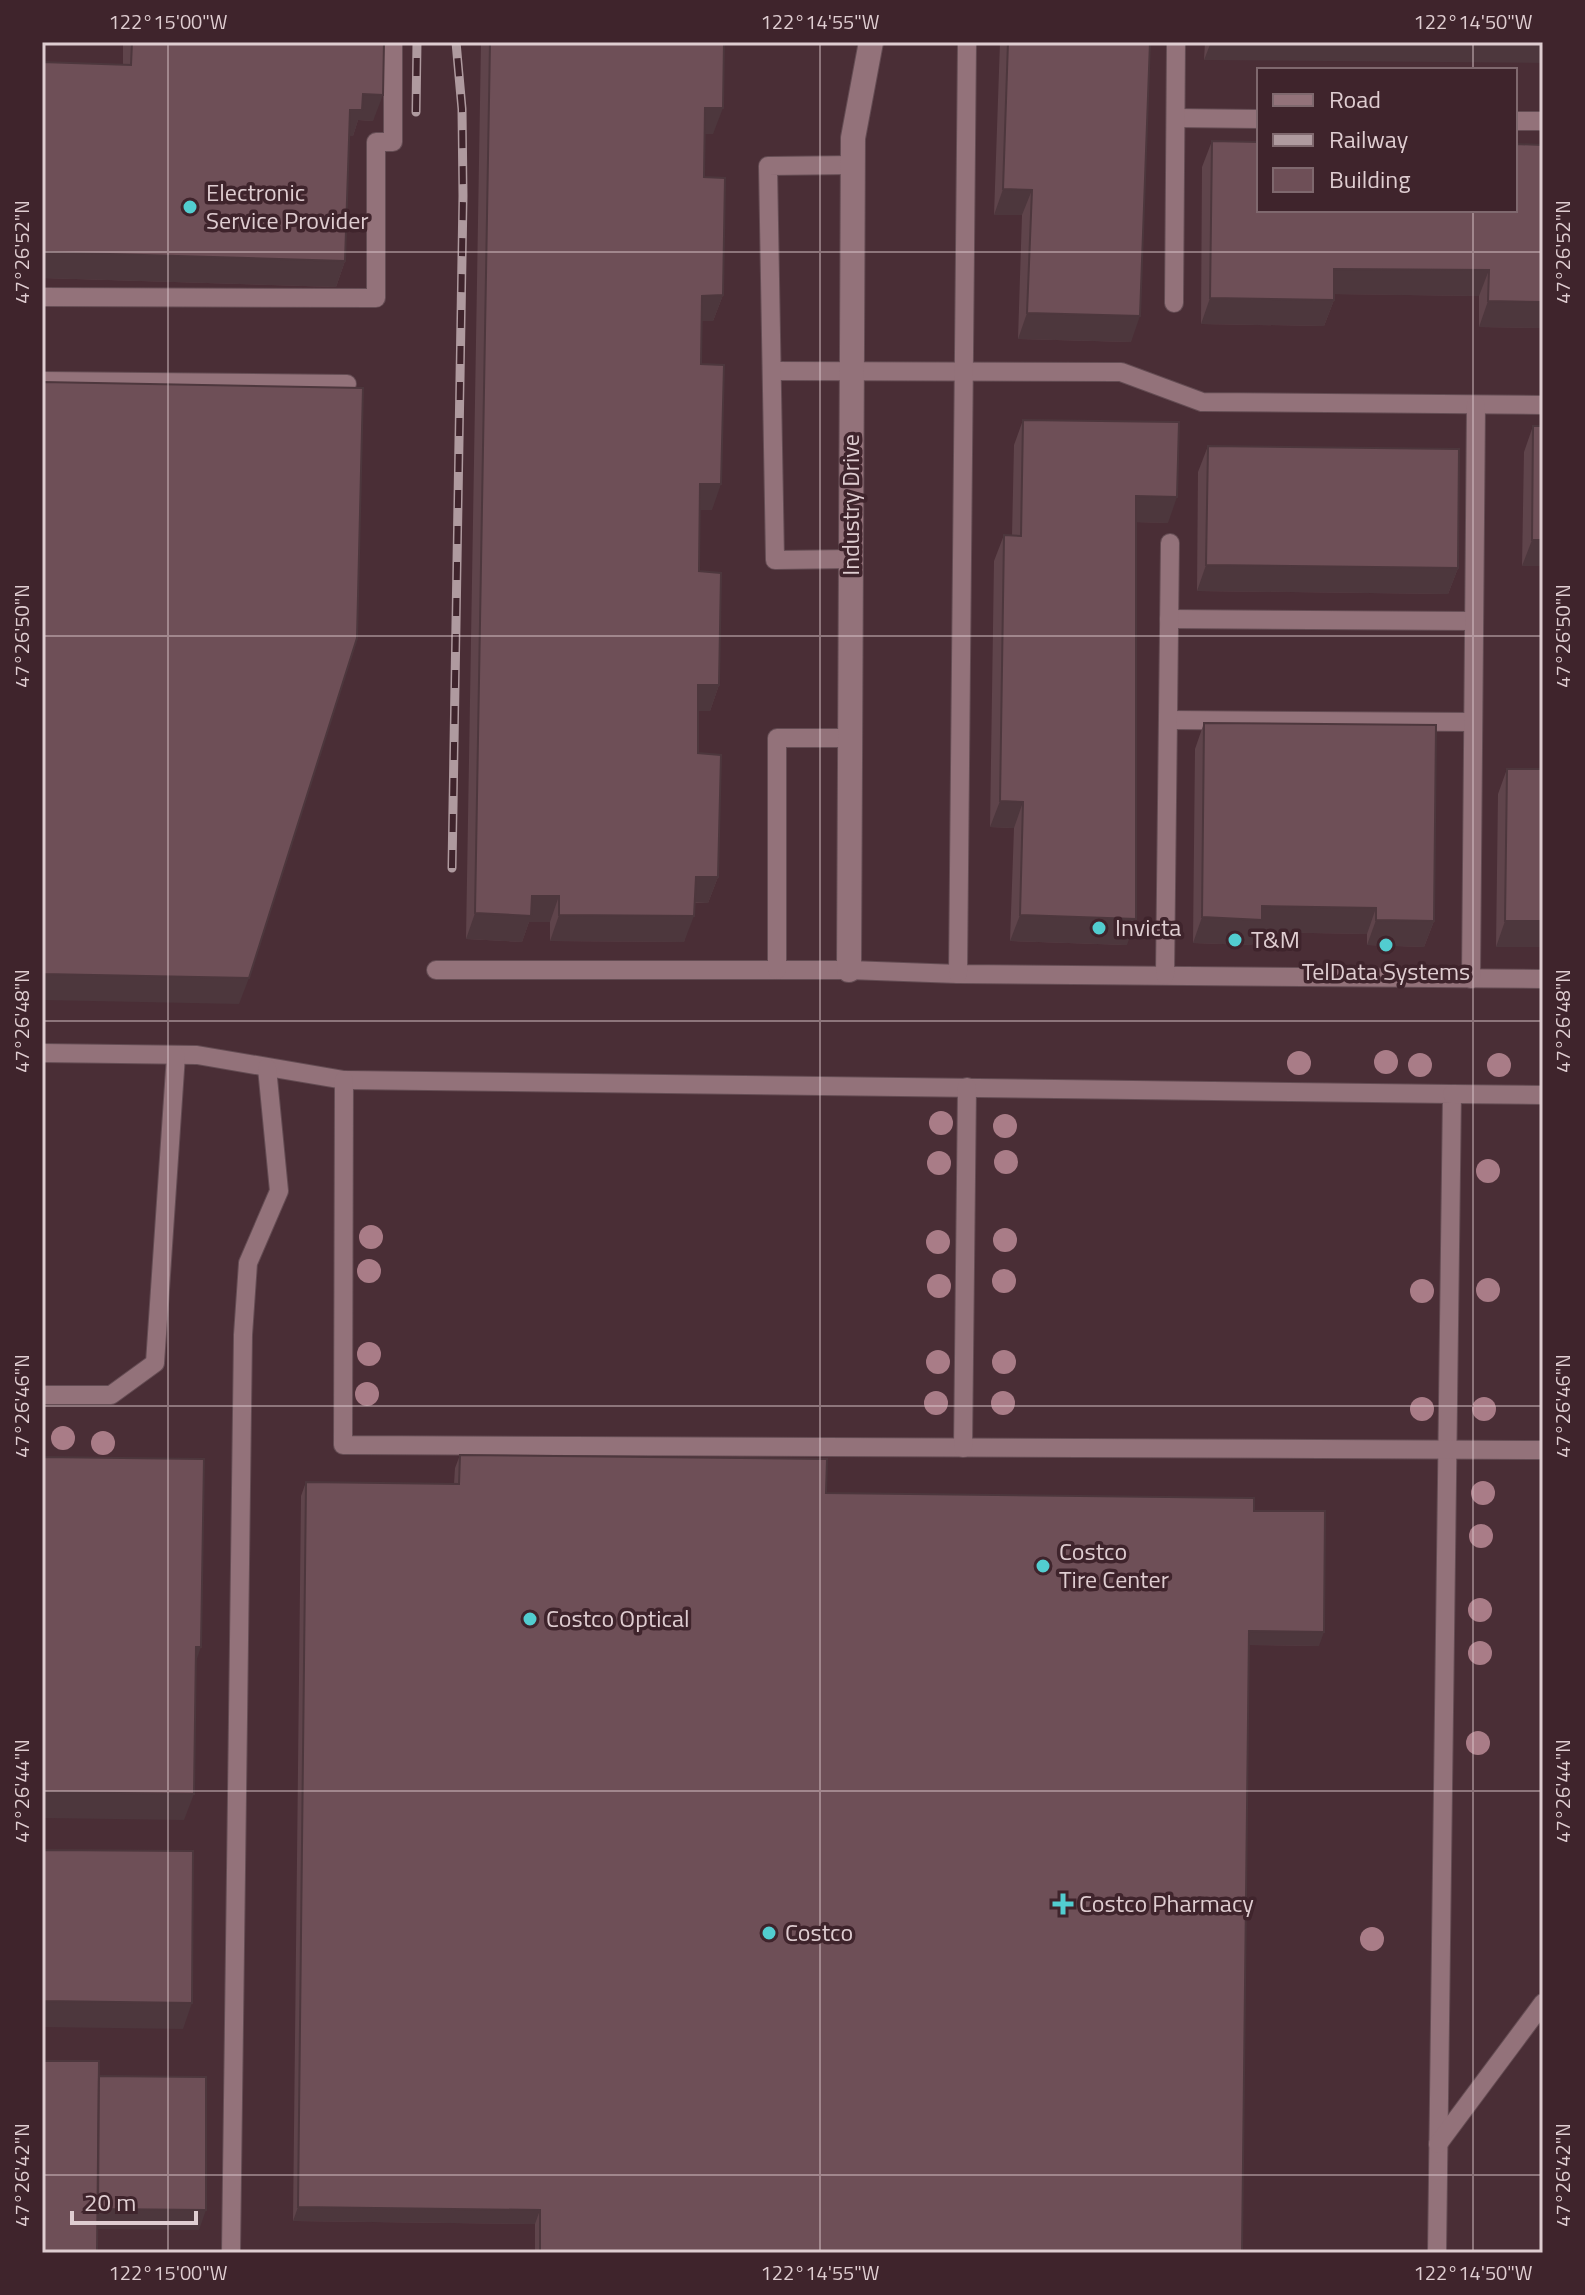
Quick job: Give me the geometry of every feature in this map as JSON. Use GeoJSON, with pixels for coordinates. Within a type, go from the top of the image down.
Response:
{"type":"FeatureCollection","features":[{"type":"Feature","properties":{"kind":"street","name":"Industry Drive"},"geometry":{"type":"LineString","coordinates":[[849,970],[853,138],[871,42]]}},
{"type":"Feature","properties":{"kind":"lane"},"geometry":{"type":"LineString","coordinates":[[42,297],[376,298],[376,142],[393,142],[393,42]]}},
{"type":"Feature","properties":{"kind":"lane"},"geometry":{"type":"LineString","coordinates":[[958,974],[967,42]]}},
{"type":"Feature","properties":{"kind":"lane"},"geometry":{"type":"LineString","coordinates":[[1174,303],[1176,42]]}},
{"type":"Feature","properties":{"kind":"lane"},"geometry":{"type":"LineString","coordinates":[[1176,118],[1257,119]]}},
{"type":"Feature","properties":{"kind":"lane"},"geometry":{"type":"LineString","coordinates":[[1517,121],[1543,121]]}},
{"type":"Feature","properties":{"kind":"lane"},"geometry":{"type":"LineString","coordinates":[[851,559],[775,560],[768,166],[853,165]]}},
{"type":"Feature","properties":{"kind":"lane"},"geometry":{"type":"LineString","coordinates":[[772,371],[1121,372],[1202,402],[1543,405]]}},
{"type":"Feature","properties":{"kind":"lane"},"geometry":{"type":"LineString","coordinates":[[42,381],[347,384]]}},
{"type":"Feature","properties":{"kind":"lane"},"geometry":{"type":"LineString","coordinates":[[1471,979],[1476,405]]}},
{"type":"Feature","properties":{"kind":"lane"},"geometry":{"type":"LineString","coordinates":[[1165,975],[1170,543]]}},
{"type":"Feature","properties":{"kind":"lane"},"geometry":{"type":"LineString","coordinates":[[1169,619],[1474,621]]}},
{"type":"Feature","properties":{"kind":"lane"},"geometry":{"type":"LineString","coordinates":[[1168,720],[1473,722]]}},
{"type":"Feature","properties":{"kind":"lane"},"geometry":{"type":"LineString","coordinates":[[777,970],[777,738],[850,738]]}},
{"type":"Feature","properties":{"kind":"lane"},"geometry":{"type":"LineString","coordinates":[[436,970],[849,970],[958,974],[1543,979]]}},
{"type":"Feature","properties":{"kind":"lane"},"geometry":{"type":"LineString","coordinates":[[42,1053],[197,1055],[344,1080],[1543,1095]]}},
{"type":"Feature","properties":{"kind":"lane"},"geometry":{"type":"LineString","coordinates":[[42,1395],[111,1395],[155,1363],[176,1055]]}},
{"type":"Feature","properties":{"kind":"lane"},"geometry":{"type":"LineString","coordinates":[[231,2253],[243,1335],[248,1263],[279,1191],[267,1068]]}},
{"type":"Feature","properties":{"kind":"lane"},"geometry":{"type":"LineString","coordinates":[[344,1080],[343,1445],[1543,1450]]}},
{"type":"Feature","properties":{"kind":"lane"},"geometry":{"type":"LineString","coordinates":[[963,1448],[967,1087]]}},
{"type":"Feature","properties":{"kind":"lane"},"geometry":{"type":"LineString","coordinates":[[1437,2253],[1452,1094]]}},
{"type":"Feature","properties":{"kind":"lane"},"geometry":{"type":"LineString","coordinates":[[1438,2144],[1543,2003]]}},
{"type":"Feature","properties":{"kind":"building","name":"Electronic Service Provider"},"geometry":{"type":"Polygon","coordinates":[[[132,42],[384,42],[383,95],[363,94],[362,110],[350,110],[345,261],[42,252],[42,62],[131,65],[132,42]]]}},
{"type":"Feature","properties":{"kind":"building"},"geometry":{"type":"Polygon","coordinates":[[[490,42],[724,42],[723,108],[705,108],[704,177],[725,178],[723,295],[702,296],[701,364],[724,365],[721,484],[700,484],[699,571],[721,573],[719,685],[698,685],[698,753],[721,755],[718,877],[696,877],[694,916],[559,915],[559,896],[532,896],[531,916],[475,913],[490,42]]]}},
{"type":"Feature","properties":{"kind":"building"},"geometry":{"type":"Polygon","coordinates":[[[1008,42],[1150,42],[1140,316],[1027,313],[1032,190],[1003,189],[1008,42]]]}},
{"type":"Feature","properties":{"kind":"building"},"geometry":{"type":"Polygon","coordinates":[[[1212,141],[1257,142],[1257,212],[1517,212],[1517,144],[1543,145],[1543,302],[1488,301],[1489,270],[1334,269],[1334,300],[1210,298],[1212,141]]]}},
{"type":"Feature","properties":{"kind":"building"},"geometry":{"type":"Polygon","coordinates":[[[42,382],[363,388],[357,638],[249,978],[42,974],[42,382]]]}},
{"type":"Feature","properties":{"kind":"building"},"geometry":{"type":"Polygon","coordinates":[[[1023,420],[1179,422],[1177,497],[1136,496],[1136,919],[1020,915],[1023,802],[1000,801],[1004,535],[1021,536],[1023,420]]]}},
{"type":"Feature","properties":{"kind":"building"},"geometry":{"type":"Polygon","coordinates":[[[1533,426],[1543,426],[1543,540],[1532,540],[1533,426]]]}},
{"type":"Feature","properties":{"kind":"building"},"geometry":{"type":"Polygon","coordinates":[[[1208,446],[1459,449],[1458,568],[1206,565],[1208,446]]]}},
{"type":"Feature","properties":{"kind":"building"},"geometry":{"type":"Polygon","coordinates":[[[1204,723],[1436,725],[1434,921],[1376,920],[1376,908],[1262,906],[1262,920],[1202,917],[1204,723]]]}},
{"type":"Feature","properties":{"kind":"building"},"geometry":{"type":"Polygon","coordinates":[[[1507,769],[1543,769],[1543,921],[1505,921],[1507,769]]]}},
{"type":"Feature","properties":{"kind":"building","name":"Costco"},"geometry":{"type":"Polygon","coordinates":[[[460,1455],[827,1459],[826,1493],[1254,1498],[1254,1511],[1325,1511],[1324,1632],[1249,1631],[1242,2253],[540,2253],[540,2210],[298,2207],[306,1482],[459,1484],[460,1455]]]}},
{"type":"Feature","properties":{"kind":"building"},"geometry":{"type":"Polygon","coordinates":[[[42,1457],[204,1459],[201,1647],[196,1647],[194,1794],[42,1792],[42,1457]]]}},
{"type":"Feature","properties":{"kind":"building"},"geometry":{"type":"Polygon","coordinates":[[[42,1850],[193,1851],[192,2003],[42,2001],[42,1850]]]}},
{"type":"Feature","properties":{"kind":"building"},"geometry":{"type":"Polygon","coordinates":[[[42,2061],[99,2061],[97,2253],[42,2253],[42,2061]]]}},
{"type":"Feature","properties":{"kind":"building"},"geometry":{"type":"Polygon","coordinates":[[[99,2076],[206,2077],[206,2210],[98,2209],[99,2076]]]}},
{"type":"Feature","properties":{"kind":"railway"},"geometry":{"type":"LineString","coordinates":[[416,112],[417,42]]}},
{"type":"Feature","properties":{"kind":"railway"},"geometry":{"type":"LineString","coordinates":[[452,868],[463,196],[462,109],[456,42]]}},
{"type":"Feature","properties":{"kind":"place","name":"Electronic Service Provider"},"geometry":{"type":"Point","coordinates":[190,207]}},
{"type":"Feature","properties":{"kind":"place","name":"Invicta"},"geometry":{"type":"Point","coordinates":[1099,928]}},
{"type":"Feature","properties":{"kind":"place","name":"T&M"},"geometry":{"type":"Point","coordinates":[1235,940]}},
{"type":"Feature","properties":{"kind":"place","name":"TelData Systems"},"geometry":{"type":"Point","coordinates":[1386,945]}},
{"type":"Feature","properties":{"kind":"place","name":"Costco Tire Center"},"geometry":{"type":"Point","coordinates":[1043,1566]}},
{"type":"Feature","properties":{"kind":"place","name":"Costco Optical"},"geometry":{"type":"Point","coordinates":[530,1619]}},
{"type":"Feature","properties":{"kind":"place","name":"Costco Pharmacy"},"geometry":{"type":"Point","coordinates":[1063,1904]}},
{"type":"Feature","properties":{"kind":"place","name":"Costco"},"geometry":{"type":"Point","coordinates":[769,1933]}}]}
